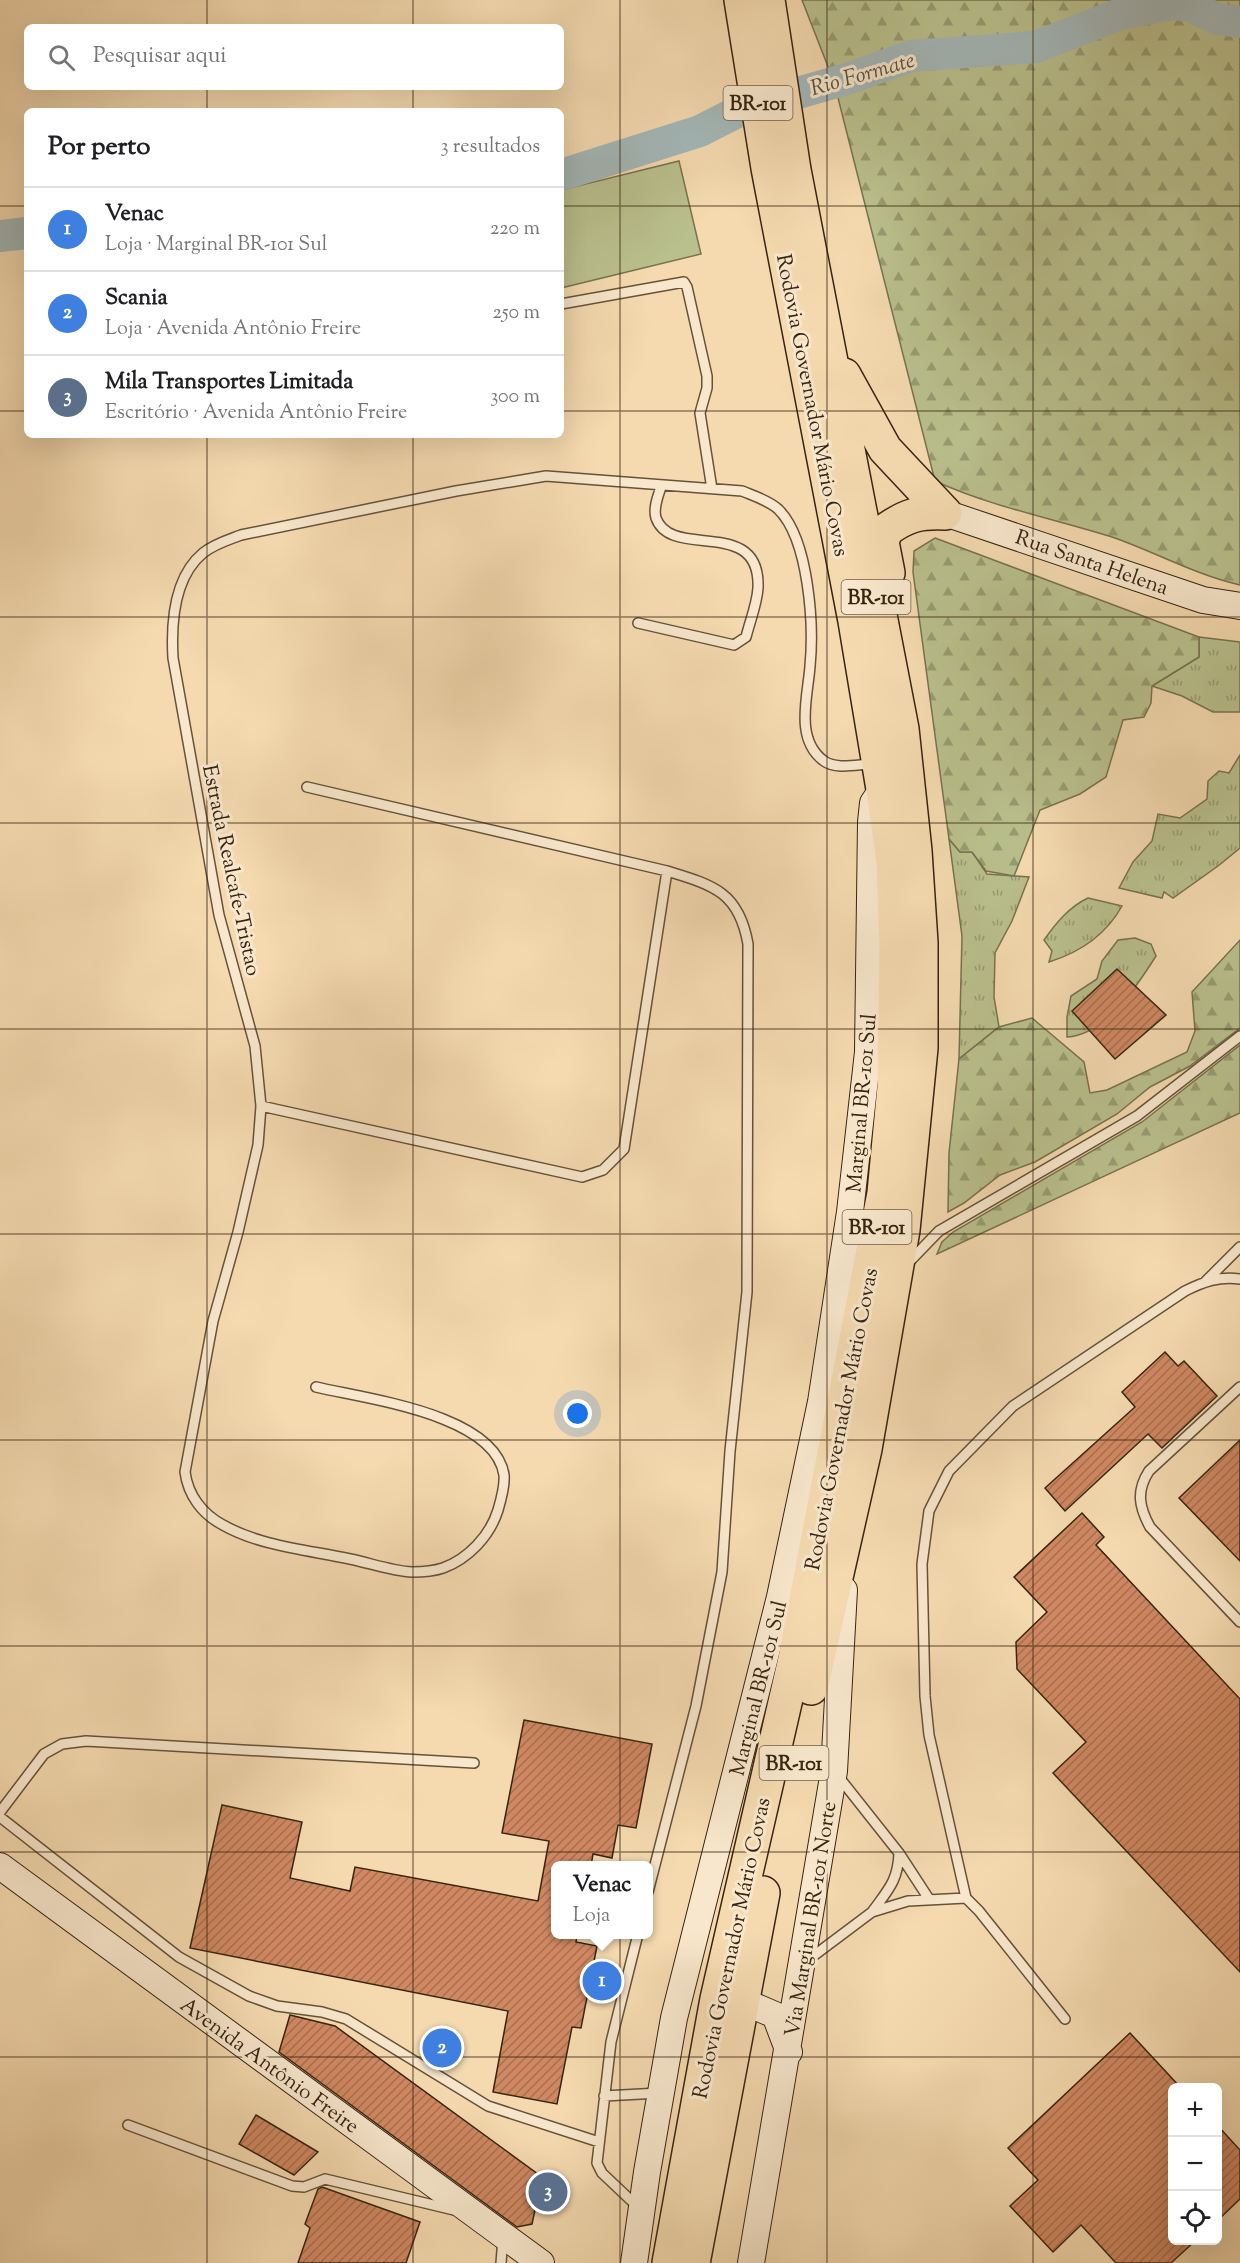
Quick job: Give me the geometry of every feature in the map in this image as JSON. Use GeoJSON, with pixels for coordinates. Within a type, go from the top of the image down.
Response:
{"type":"FeatureCollection","features":[{"type":"Feature","properties":{"kind":"highway","name":"Rodovia Governador Mário Covas"},"geometry":{"type":"LineString","coordinates":[[669,2263],[717,1999],[795,1659],[884,1193],[894,1087],[896,948],[893,862],[881,776],[781,169],[763,23],[741,0]]}},
{"type":"Feature","properties":{"kind":"highway","name":"Rodovia Governador Mário Covas"},"geometry":{"type":"LineString","coordinates":[[693,2263],[761,1903],[865,1449],[903,1230],[921,1048],[921,943],[916,858],[902,729],[826,337],[781,169]]}},
{"type":"Feature","properties":{"kind":"highway"},"geometry":{"type":"LineString","coordinates":[[826,337],[881,443],[945,513]]}},
{"type":"Feature","properties":{"kind":"highway"},"geometry":{"type":"LineString","coordinates":[[916,858],[911,710],[882,542],[886,530],[900,520],[920,512],[945,513]]}},
{"type":"Feature","properties":{"kind":"street","name":"Rua Santa Helena"},"geometry":{"type":"LineString","coordinates":[[945,513],[1203,600],[1240,606]]}},
{"type":"Feature","properties":{"kind":"street","name":"Marginal BR-101 Sul"},"geometry":{"type":"LineString","coordinates":[[634,2263],[674,2018],[780,1597],[821,1401],[850,1212],[866,1072],[871,983],[871,822],[873,803],[881,776]]}},
{"type":"Feature","properties":{"kind":"street","name":"Via Marginal BR-101 Norte"},"geometry":{"type":"LineString","coordinates":[[751,2263],[789,2053],[834,1771],[846,1537]]}},
{"type":"Feature","properties":{"kind":"street","name":"Avenida Antônio Freire"},"geometry":{"type":"LineString","coordinates":[[0,1866],[541,2263]]}},
{"type":"Feature","properties":{"kind":"street"},"geometry":{"type":"LineString","coordinates":[[674,2018],[714,1998]]}},
{"type":"Feature","properties":{"kind":"street"},"geometry":{"type":"LineString","coordinates":[[747,2003],[775,2015],[789,2053]]}},
{"type":"Feature","properties":{"kind":"lane"},"geometry":{"type":"LineString","coordinates":[[564,303],[684,282],[707,376],[707,388],[700,413],[712,489]]}},
{"type":"Feature","properties":{"kind":"lane","name":"Estrada Realcafe-Tristao"},"geometry":{"type":"LineString","coordinates":[[316,1387],[437,1416],[464,1427],[486,1442],[497,1457],[504,1475],[496,1515],[479,1544],[444,1568],[410,1572],[249,1537],[221,1525],[198,1505],[187,1488],[185,1472],[213,1321],[238,1232],[258,1145],[261,1106],[255,1046],[219,915],[173,658],[171,624],[188,573],[202,554],[217,544],[241,534],[456,491],[546,476],[661,487],[742,491],[777,508],[788,520],[797,537],[807,591],[812,652],[805,714],[808,738],[825,762],[881,776]]}},
{"type":"Feature","properties":{"kind":"lane"},"geometry":{"type":"LineString","coordinates":[[638,623],[734,645],[746,637],[758,588],[753,564],[738,546],[674,534],[661,526],[655,510],[661,487]]}},
{"type":"Feature","properties":{"kind":"lane"},"geometry":{"type":"LineString","coordinates":[[307,787],[668,871],[705,882],[724,894],[738,909],[745,924],[748,944],[747,1292],[730,1450],[722,1572],[696,1706],[653,1873]]}},
{"type":"Feature","properties":{"kind":"lane"},"geometry":{"type":"LineString","coordinates":[[261,1106],[582,1176],[603,1170],[624,1149],[668,871]]}},
{"type":"Feature","properties":{"kind":"lane"},"geometry":{"type":"LineString","coordinates":[[894,1278],[939,1231],[1137,1116],[1240,1036]]}},
{"type":"Feature","properties":{"kind":"lane"},"geometry":{"type":"LineString","coordinates":[[1206,1281],[1240,1247]]}},
{"type":"Feature","properties":{"kind":"lane"},"geometry":{"type":"LineString","coordinates":[[1065,2019],[980,1911],[966,1898],[929,1735],[925,1696],[922,1564],[929,1511],[949,1471],[1014,1406],[1185,1291],[1206,1281],[1228,1277],[1240,1278]]}},
{"type":"Feature","properties":{"kind":"lane"},"geometry":{"type":"LineString","coordinates":[[1240,1387],[1149,1471],[1142,1481],[1139,1497],[1142,1512],[1150,1527],[1240,1622]]}},
{"type":"Feature","properties":{"kind":"lane"},"geometry":{"type":"LineString","coordinates":[[0,1812],[44,1754],[62,1744],[86,1741],[474,1763]]}},
{"type":"Feature","properties":{"kind":"lane"},"geometry":{"type":"LineString","coordinates":[[834,1771],[898,1853],[929,1899]]}},
{"type":"Feature","properties":{"kind":"lane"},"geometry":{"type":"LineString","coordinates":[[0,1818],[179,1957],[249,1996],[277,2006],[322,2012],[346,2019],[488,2106],[599,2142]]}},
{"type":"Feature","properties":{"kind":"lane"},"geometry":{"type":"LineString","coordinates":[[803,1963],[872,1912],[892,1885],[898,1872],[898,1853]]}},
{"type":"Feature","properties":{"kind":"lane"},"geometry":{"type":"LineString","coordinates":[[872,1912],[908,1901],[966,1898]]}},
{"type":"Feature","properties":{"kind":"lane"},"geometry":{"type":"LineString","coordinates":[[637,1939],[611,2042],[597,2163],[602,2173],[641,2210]]}},
{"type":"Feature","properties":{"kind":"lane"},"geometry":{"type":"LineString","coordinates":[[604,2096],[661,2092]]}},
{"type":"Feature","properties":{"kind":"lane"},"geometry":{"type":"LineString","coordinates":[[128,2125],[292,2186],[304,2187],[325,2179],[476,2216]]}},
{"type":"Feature","properties":{"kind":"lane"},"geometry":{"type":"LineString","coordinates":[[501,2263],[503,2235]]}},
{"type":"Feature","properties":{"kind":"green space"},"geometry":{"type":"Polygon","coordinates":[[[802,0],[1240,0],[1240,585],[1192,570],[1115,538],[1001,505],[935,481],[834,82],[802,0]]]}},
{"type":"Feature","properties":{"kind":"green space"},"geometry":{"type":"Polygon","coordinates":[[[679,161],[701,254],[564,287],[564,189],[679,161]]]}},
{"type":"Feature","properties":{"kind":"green space"},"geometry":{"type":"Polygon","coordinates":[[[935,538],[1199,637],[1199,657],[1152,686],[1151,703],[1144,717],[1123,720],[1106,777],[1080,794],[1040,810],[1014,876],[986,871],[972,852],[960,852],[949,839],[913,572],[914,551],[935,538]]]}},
{"type":"Feature","properties":{"kind":"green space"},"geometry":{"type":"Polygon","coordinates":[[[1199,637],[1240,642],[1240,712],[1213,712],[1182,696],[1152,686],[1199,657],[1199,637]]]}},
{"type":"Feature","properties":{"kind":"green space"},"geometry":{"type":"Polygon","coordinates":[[[1240,755],[1240,848],[1173,898],[1164,892],[1162,898],[1119,888],[1133,862],[1152,841],[1158,814],[1180,818],[1207,799],[1208,781],[1219,771],[1229,773],[1240,755]]]}},
{"type":"Feature","properties":{"kind":"green space"},"geometry":{"type":"Polygon","coordinates":[[[949,839],[960,852],[972,852],[987,874],[1029,877],[1012,921],[995,953],[994,997],[999,1027],[959,1059],[962,936],[949,839]]]}},
{"type":"Feature","properties":{"kind":"green space"},"geometry":{"type":"Polygon","coordinates":[[[1088,898],[1122,906],[1108,926],[1092,941],[1072,953],[1049,962],[1052,951],[1044,940],[1063,916],[1088,898]]]}},
{"type":"Feature","properties":{"kind":"green space"},"geometry":{"type":"Polygon","coordinates":[[[1135,938],[1151,944],[1156,956],[1139,981],[1119,1007],[1107,1018],[1094,1028],[1067,1037],[1067,1017],[1071,996],[1097,979],[1102,961],[1118,940],[1135,938]]]}},
{"type":"Feature","properties":{"kind":"green space"},"geometry":{"type":"Polygon","coordinates":[[[1240,940],[1240,1028],[1190,1066],[1150,1087],[1117,1114],[1035,1162],[1000,1175],[964,1203],[948,1212],[949,1153],[959,1059],[999,1027],[1032,1018],[1084,1062],[1090,1093],[1107,1090],[1187,1052],[1195,1031],[1192,992],[1240,940]]]}},
{"type":"Feature","properties":{"kind":"green space"},"geometry":{"type":"Polygon","coordinates":[[[1240,1045],[1240,1113],[937,1254],[942,1242],[953,1232],[1142,1122],[1240,1045]]]}},
{"type":"Feature","properties":{"kind":"building"},"geometry":{"type":"Polygon","coordinates":[[[1117,969],[1166,1015],[1115,1059],[1072,1011],[1117,969]]]}},
{"type":"Feature","properties":{"kind":"building"},"geometry":{"type":"Polygon","coordinates":[[[1165,1352],[1178,1366],[1184,1361],[1217,1396],[1162,1448],[1148,1434],[1065,1511],[1045,1488],[1135,1407],[1122,1392],[1165,1352]]]}},
{"type":"Feature","properties":{"kind":"building"},"geometry":{"type":"Polygon","coordinates":[[[1240,1440],[1240,1561],[1179,1498],[1240,1440]]]}},
{"type":"Feature","properties":{"kind":"building"},"geometry":{"type":"Polygon","coordinates":[[[1082,1513],[1104,1537],[1096,1545],[1240,1699],[1240,1972],[1053,1773],[1086,1742],[1017,1669],[1016,1642],[1047,1612],[1014,1577],[1082,1513]]]}},
{"type":"Feature","properties":{"kind":"building"},"geometry":{"type":"Polygon","coordinates":[[[524,1720],[652,1744],[636,1828],[618,1825],[612,1858],[593,1854],[592,1861],[551,1861],[551,1939],[576,1939],[576,1942],[597,1946],[581,2028],[572,2027],[557,2104],[493,2092],[508,2011],[190,1948],[222,1805],[302,1822],[290,1878],[350,1891],[355,1867],[538,1901],[549,1841],[502,1833],[524,1720]]]}},
{"type":"Feature","properties":{"kind":"building"},"geometry":{"type":"Polygon","coordinates":[[[290,2015],[335,2026],[542,2177],[532,2224],[517,2227],[279,2052],[290,2015]]]}},
{"type":"Feature","properties":{"kind":"building"},"geometry":{"type":"Polygon","coordinates":[[[1130,2033],[1176,2083],[1168,2083],[1168,2245],[1191,2245],[1171,2263],[1116,2263],[1081,2225],[1053,2252],[1010,2206],[1038,2180],[1008,2148],[1130,2033]]]}},
{"type":"Feature","properties":{"kind":"building"},"geometry":{"type":"Polygon","coordinates":[[[256,2115],[318,2152],[294,2175],[239,2144],[256,2115]]]}},
{"type":"Feature","properties":{"kind":"building"},"geometry":{"type":"Polygon","coordinates":[[[1222,2130],[1240,2150],[1240,2199],[1222,2216],[1222,2130]]]}},
{"type":"Feature","properties":{"kind":"building"},"geometry":{"type":"Polygon","coordinates":[[[322,2187],[420,2222],[406,2263],[298,2263],[310,2228],[305,2224],[318,2189],[322,2187]]]}},
{"type":"Feature","properties":{"kind":"waterway","name":"Rio Formate"},"geometry":{"type":"LineString","coordinates":[[564,174],[700,131],[745,108],[847,79],[911,56],[1036,47],[1120,14],[1172,4],[1191,6],[1217,19],[1240,22]]}},
{"type":"Feature","properties":{"kind":"waterway","name":"Rio Formate"},"geometry":{"type":"LineString","coordinates":[[0,236],[24,233]]}},
{"type":"Feature","properties":{"kind":"place","name":"Venac"},"geometry":{"type":"Point","coordinates":[602,1981]}},
{"type":"Feature","properties":{"kind":"place","name":"Scania"},"geometry":{"type":"Point","coordinates":[442,2048]}},
{"type":"Feature","properties":{"kind":"place","name":"Mila Transportes Limitada"},"geometry":{"type":"Point","coordinates":[548,2192]}}]}
